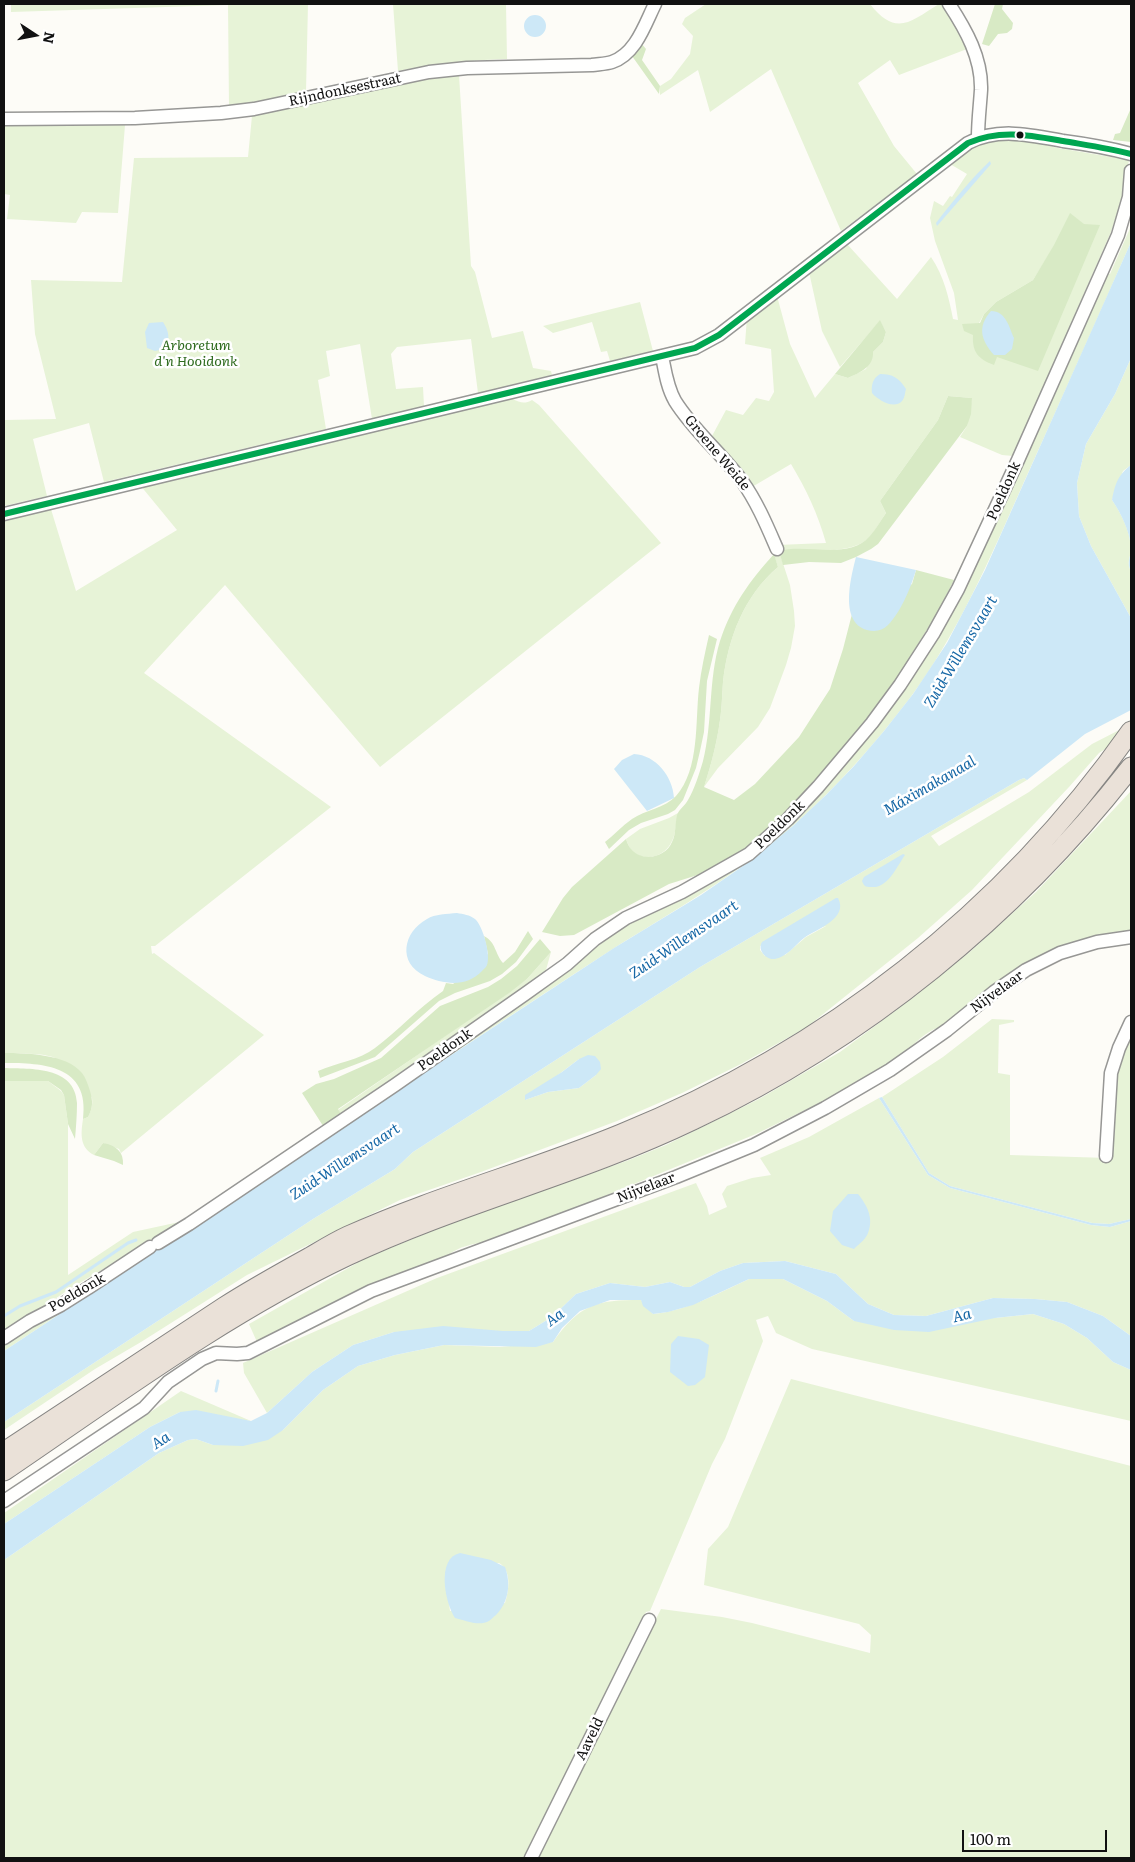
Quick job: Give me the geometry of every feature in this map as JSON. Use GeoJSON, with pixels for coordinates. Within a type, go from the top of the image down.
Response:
{"type":"FeatureCollection","features":[{"type":"Feature","properties":{"kind":"highway"},"geometry":{"type":"LineString","coordinates":[[4,1471],[117,1386],[258,1286],[346,1237],[402,1214],[622,1134],[685,1106],[810,1038],[876,992],[954,930],[1010,877],[1083,796],[1131,731]]}},
{"type":"Feature","properties":{"kind":"highway"},"geometry":{"type":"LineString","coordinates":[[4,1452],[230,1318],[346,1256],[409,1228],[628,1148],[693,1121],[814,1054],[893,1000],[966,941],[1045,866],[1074,835],[1131,767]]}},
{"type":"Feature","properties":{"kind":"street","name":"Rijndonksestraat"},"geometry":{"type":"LineString","coordinates":[[4,119],[135,118],[226,113],[254,109],[429,72],[467,68],[592,65],[612,62],[626,53],[638,39],[655,4]]}},
{"type":"Feature","properties":{"kind":"street"},"geometry":{"type":"LineString","coordinates":[[949,4],[971,41],[981,75],[978,137]]}},
{"type":"Feature","properties":{"kind":"street"},"geometry":{"type":"LineString","coordinates":[[4,514],[695,348],[719,335],[968,142],[978,137],[1017,134],[1107,148],[1131,154]]}},
{"type":"Feature","properties":{"kind":"street","name":"Poeldonk"},"geometry":{"type":"LineString","coordinates":[[4,1338],[30,1321],[61,1305],[189,1224],[395,1086],[525,994],[626,918],[682,892],[749,854],[788,819],[818,788],[872,723],[900,685],[933,634],[958,589],[1018,460],[1118,235],[1129,197],[1131,171]]}},
{"type":"Feature","properties":{"kind":"street","name":"Groene Weide"},"geometry":{"type":"LineString","coordinates":[[662,356],[668,385],[675,400],[741,480],[753,498],[777,549]]}},
{"type":"Feature","properties":{"kind":"street","name":"Nijvelaar"},"geometry":{"type":"LineString","coordinates":[[4,1502],[146,1406],[174,1377],[209,1355],[216,1353],[248,1353],[371,1291],[667,1180],[754,1145],[825,1108],[890,1070],[947,1030],[1026,970],[1060,953],[1088,945],[1131,937]]}},
{"type":"Feature","properties":{"kind":"street"},"geometry":{"type":"LineString","coordinates":[[1106,1156],[1111,1074],[1119,1048],[1131,1022]]}},
{"type":"Feature","properties":{"kind":"street","name":"Aaveld"},"geometry":{"type":"LineString","coordinates":[[532,1858],[649,1620]]}},
{"type":"Feature","properties":{"kind":"green space"},"geometry":{"type":"Polygon","coordinates":[[[11,4],[308,4],[306,91],[246,105],[229,107],[228,5],[11,12],[11,4]]]}},
{"type":"Feature","properties":{"kind":"green space"},"geometry":{"type":"Polygon","coordinates":[[[393,4],[506,4],[507,59],[479,60],[398,71],[393,4]]]}},
{"type":"Feature","properties":{"kind":"green space"},"geometry":{"type":"Polygon","coordinates":[[[706,4],[870,4],[888,20],[903,23],[911,21],[939,4],[944,4],[967,49],[899,75],[890,60],[858,83],[894,146],[917,174],[841,231],[771,69],[710,112],[698,70],[660,95],[660,86],[671,79],[690,54],[693,36],[682,24],[685,18],[706,4]]]}},
{"type":"Feature","properties":{"kind":"green space"},"geometry":{"type":"Polygon","coordinates":[[[995,4],[1003,4],[1002,9],[1013,23],[1012,29],[1007,33],[998,34],[989,46],[982,44],[995,4]]]}},
{"type":"Feature","properties":{"kind":"green space"},"geometry":{"type":"Polygon","coordinates":[[[641,43],[646,49],[642,60],[660,86],[659,94],[632,56],[641,43]]]}},
{"type":"Feature","properties":{"kind":"green space","name":"Arboretum d'n Hooidonk"},"geometry":{"type":"Polygon","coordinates":[[[459,75],[471,266],[475,272],[492,338],[523,331],[533,368],[551,371],[552,375],[478,393],[471,339],[397,347],[391,354],[396,389],[423,387],[424,406],[372,419],[360,344],[326,351],[330,376],[318,380],[326,429],[104,482],[89,423],[33,439],[47,496],[4,506],[5,420],[56,419],[35,334],[31,280],[122,282],[134,158],[248,157],[252,116],[418,80],[459,75]]]}},
{"type":"Feature","properties":{"kind":"green space"},"geometry":{"type":"Polygon","coordinates":[[[1131,108],[1131,142],[1113,140],[1115,134],[1120,133],[1131,108]]]}},
{"type":"Feature","properties":{"kind":"green space"},"geometry":{"type":"Polygon","coordinates":[[[4,125],[125,125],[118,213],[82,212],[76,223],[7,219],[10,195],[4,194],[4,125]]]}},
{"type":"Feature","properties":{"kind":"green space"},"geometry":{"type":"Polygon","coordinates":[[[998,139],[1026,140],[1058,148],[1129,160],[1123,195],[1111,232],[1013,456],[1002,455],[960,437],[967,426],[972,398],[948,396],[938,420],[880,501],[886,513],[871,536],[853,547],[841,549],[828,551],[779,551],[790,585],[795,626],[786,665],[770,708],[758,727],[718,768],[704,787],[717,737],[725,666],[729,650],[747,605],[766,578],[778,567],[771,547],[777,545],[826,543],[811,502],[791,464],[752,487],[712,436],[726,410],[743,415],[756,398],[769,401],[774,392],[771,349],[745,344],[747,317],[777,296],[790,344],[815,398],[835,374],[848,378],[866,369],[873,352],[883,342],[886,332],[880,321],[840,367],[822,331],[809,272],[847,244],[897,299],[931,257],[943,279],[953,319],[958,320],[954,293],[935,241],[930,218],[934,201],[943,206],[950,196],[952,197],[967,174],[950,164],[972,147],[998,139]],[[1070,214],[1055,245],[1033,280],[996,302],[984,314],[973,334],[973,342],[997,356],[1091,226],[1083,224],[1070,214]]]}},
{"type":"Feature","properties":{"kind":"green space"},"geometry":{"type":"Polygon","coordinates":[[[1070,213],[1084,224],[1100,225],[1038,371],[997,357],[994,365],[984,360],[975,350],[973,335],[964,331],[962,324],[980,323],[984,314],[996,302],[1033,280],[1070,213]]]}},
{"type":"Feature","properties":{"kind":"green space"},"geometry":{"type":"Polygon","coordinates":[[[1131,226],[1131,242],[999,538],[959,620],[928,673],[910,698],[883,732],[825,796],[774,842],[731,874],[570,977],[4,1351],[4,1344],[207,1214],[528,999],[627,924],[699,891],[751,856],[935,635],[1106,272],[1110,274],[1131,226]]]}},
{"type":"Feature","properties":{"kind":"green space"},"geometry":{"type":"Polygon","coordinates":[[[640,302],[653,351],[610,361],[607,351],[601,352],[592,322],[553,333],[543,326],[640,302]]]}},
{"type":"Feature","properties":{"kind":"green space"},"geometry":{"type":"Polygon","coordinates":[[[880,320],[886,332],[883,342],[873,352],[873,357],[868,366],[861,372],[848,378],[835,374],[880,320]]]}},
{"type":"Feature","properties":{"kind":"green space"},"geometry":{"type":"Polygon","coordinates":[[[1131,358],[1131,465],[1123,471],[1112,500],[1129,535],[1131,548],[1129,563],[1131,571],[1131,618],[1091,546],[1079,516],[1077,483],[1086,444],[1115,394],[1131,358]]]}},
{"type":"Feature","properties":{"kind":"green space"},"geometry":{"type":"Polygon","coordinates":[[[948,396],[972,398],[971,414],[967,426],[878,544],[856,557],[841,563],[809,562],[783,565],[779,551],[790,549],[839,550],[850,548],[870,536],[886,513],[880,501],[938,420],[948,396]]]}},
{"type":"Feature","properties":{"kind":"green space"},"geometry":{"type":"Polygon","coordinates":[[[509,399],[522,402],[532,400],[539,405],[661,543],[380,767],[225,585],[144,673],[331,807],[155,946],[151,946],[152,954],[154,953],[264,1035],[121,1153],[119,1149],[103,1143],[94,1155],[83,1144],[82,1139],[83,1119],[88,1117],[92,1108],[92,1098],[81,1084],[55,1058],[37,1054],[4,1053],[4,518],[50,506],[76,591],[177,530],[140,485],[509,399]]]}},
{"type":"Feature","properties":{"kind":"green space"},"geometry":{"type":"Polygon","coordinates":[[[774,554],[778,567],[766,578],[747,605],[729,650],[725,666],[721,715],[717,737],[704,787],[734,800],[755,784],[799,737],[830,689],[852,614],[855,621],[912,584],[916,570],[954,580],[938,612],[888,692],[819,779],[751,849],[704,873],[669,884],[574,935],[560,936],[542,932],[572,887],[626,839],[631,849],[642,856],[648,857],[660,854],[669,847],[674,836],[677,815],[687,802],[697,781],[703,761],[716,656],[720,641],[730,616],[742,594],[774,554]]]}},
{"type":"Feature","properties":{"kind":"green space"},"geometry":{"type":"Polygon","coordinates":[[[709,635],[717,639],[707,681],[704,732],[696,768],[683,800],[675,810],[668,814],[641,823],[629,830],[609,849],[605,842],[632,819],[671,800],[684,785],[693,759],[700,681],[709,635]]]}},
{"type":"Feature","properties":{"kind":"green space"},"geometry":{"type":"Polygon","coordinates":[[[1131,724],[1116,742],[1099,753],[972,890],[918,938],[807,1027],[741,1064],[682,1093],[617,1121],[400,1200],[247,1275],[95,1369],[4,1430],[4,1422],[313,1219],[395,1169],[413,1152],[700,967],[1019,780],[1024,778],[1027,780],[931,836],[939,846],[1029,792],[1092,744],[1131,724]],[[826,926],[760,946],[760,950],[765,956],[785,955],[806,937],[826,926]],[[579,1059],[525,1100],[548,1092],[579,1088],[596,1075],[579,1059]]]}},
{"type":"Feature","properties":{"kind":"green space"},"geometry":{"type":"Polygon","coordinates":[[[1131,791],[1131,934],[1058,948],[943,1027],[928,1033],[917,1041],[907,1054],[846,1090],[756,1134],[495,1241],[455,1250],[446,1258],[257,1342],[249,1324],[366,1258],[447,1225],[666,1145],[759,1099],[840,1052],[914,997],[971,951],[1036,892],[1131,791]]]}},
{"type":"Feature","properties":{"kind":"green space"},"geometry":{"type":"Polygon","coordinates":[[[678,813],[673,840],[663,852],[653,857],[647,857],[636,854],[631,850],[626,839],[640,829],[678,813]]]}},
{"type":"Feature","properties":{"kind":"green space"},"geometry":{"type":"Polygon","coordinates":[[[528,931],[533,939],[516,962],[502,974],[490,981],[455,993],[439,1001],[375,1057],[320,1078],[318,1071],[355,1058],[375,1048],[443,991],[446,983],[453,984],[488,954],[484,936],[491,941],[503,963],[515,952],[528,931]]]}},
{"type":"Feature","properties":{"kind":"green space"},"geometry":{"type":"Polygon","coordinates":[[[540,939],[551,952],[527,979],[338,1109],[343,1117],[325,1129],[302,1093],[316,1084],[334,1079],[381,1058],[440,1006],[488,987],[501,979],[517,966],[540,939]]]}},
{"type":"Feature","properties":{"kind":"green space"},"geometry":{"type":"Polygon","coordinates":[[[551,952],[544,977],[343,1117],[338,1110],[527,979],[551,952]]]}},
{"type":"Feature","properties":{"kind":"green space"},"geometry":{"type":"Polygon","coordinates":[[[992,1019],[1014,1020],[1014,1022],[999,1025],[998,1073],[1010,1075],[1010,1155],[1108,1158],[1116,1082],[1124,1052],[1129,1038],[1131,1039],[1131,1219],[1109,1224],[1092,1223],[950,1186],[929,1173],[882,1097],[943,1057],[992,1019]]]}},
{"type":"Feature","properties":{"kind":"green space"},"geometry":{"type":"Polygon","coordinates":[[[4,1053],[23,1053],[57,1058],[75,1067],[85,1077],[91,1095],[92,1107],[88,1117],[83,1119],[83,1101],[79,1087],[71,1078],[61,1071],[48,1066],[4,1063],[4,1053]]]}},
{"type":"Feature","properties":{"kind":"green space"},"geometry":{"type":"Polygon","coordinates":[[[4,1068],[50,1072],[69,1082],[77,1103],[75,1139],[68,1124],[64,1095],[61,1090],[48,1081],[4,1081],[4,1068]]]}},
{"type":"Feature","properties":{"kind":"green space"},"geometry":{"type":"Polygon","coordinates":[[[4,1081],[48,1081],[64,1095],[68,1124],[68,1275],[133,1232],[184,1221],[68,1290],[4,1334],[4,1081]]]}},
{"type":"Feature","properties":{"kind":"green space"},"geometry":{"type":"Polygon","coordinates":[[[879,1098],[928,1175],[950,1188],[1091,1225],[1110,1227],[1131,1221],[1131,1336],[1103,1316],[1067,1302],[1035,1299],[993,1298],[926,1316],[894,1315],[868,1304],[836,1274],[785,1261],[743,1263],[720,1271],[690,1287],[670,1282],[645,1287],[610,1283],[576,1294],[552,1317],[529,1331],[394,1332],[353,1345],[312,1372],[267,1413],[244,1373],[243,1363],[437,1278],[696,1183],[707,1206],[709,1215],[727,1207],[722,1194],[727,1186],[752,1178],[771,1175],[760,1158],[809,1137],[879,1098]]]}},
{"type":"Feature","properties":{"kind":"green space"},"geometry":{"type":"Polygon","coordinates":[[[103,1143],[112,1145],[121,1153],[123,1165],[94,1155],[103,1143]]]}},
{"type":"Feature","properties":{"kind":"green space"},"geometry":{"type":"Polygon","coordinates":[[[749,1279],[783,1279],[827,1301],[854,1321],[995,1318],[1033,1314],[1064,1324],[1087,1338],[1113,1362],[1131,1370],[1131,1421],[812,1349],[776,1333],[768,1316],[756,1320],[763,1341],[725,1439],[712,1464],[650,1611],[646,1612],[524,1858],[4,1858],[4,1560],[159,1453],[188,1440],[196,1439],[213,1445],[283,1430],[323,1390],[358,1366],[395,1355],[444,1345],[500,1347],[553,1342],[572,1319],[581,1312],[600,1303],[641,1300],[653,1314],[666,1312],[690,1305],[749,1279]],[[499,1563],[445,1573],[450,1611],[505,1603],[508,1592],[508,1576],[503,1566],[499,1563]]]}},
{"type":"Feature","properties":{"kind":"green space"},"geometry":{"type":"Polygon","coordinates":[[[791,1379],[1131,1466],[1131,1858],[536,1858],[661,1609],[752,1623],[870,1653],[871,1635],[859,1624],[704,1585],[708,1549],[728,1527],[791,1379]]]}},
{"type":"Feature","properties":{"kind":"green space"},"geometry":{"type":"Polygon","coordinates":[[[181,1391],[251,1421],[180,1412],[150,1427],[4,1524],[4,1513],[181,1391]]]}},
{"type":"Feature","properties":{"kind":"water"},"geometry":{"type":"Polygon","coordinates":[[[535,15],[543,18],[546,26],[543,34],[535,37],[527,34],[524,26],[527,18],[535,15]]]}},
{"type":"Feature","properties":{"kind":"water"},"geometry":{"type":"Polygon","coordinates":[[[990,161],[991,164],[937,226],[936,223],[955,199],[990,161]]]}},
{"type":"Feature","properties":{"kind":"water"},"geometry":{"type":"Polygon","coordinates":[[[1131,242],[1131,358],[1115,394],[1086,444],[1077,483],[1079,516],[1091,546],[1131,618],[1131,710],[1085,734],[1027,780],[1024,778],[1019,780],[700,967],[413,1152],[395,1169],[313,1219],[4,1422],[4,1351],[614,948],[701,895],[753,859],[794,825],[854,766],[913,694],[947,643],[985,570],[1131,242]]]}},
{"type":"Feature","properties":{"kind":"water"},"geometry":{"type":"Polygon","coordinates":[[[991,311],[1004,317],[1014,338],[1012,349],[1005,355],[994,355],[986,344],[982,333],[984,323],[991,311]]]}},
{"type":"Feature","properties":{"kind":"water"},"geometry":{"type":"Polygon","coordinates":[[[163,322],[168,336],[166,346],[164,349],[155,351],[147,348],[145,332],[149,323],[163,322]]]}},
{"type":"Feature","properties":{"kind":"water"},"geometry":{"type":"Polygon","coordinates":[[[880,374],[895,377],[906,389],[904,398],[899,404],[886,403],[872,393],[873,382],[880,374]]]}},
{"type":"Feature","properties":{"kind":"water"},"geometry":{"type":"Polygon","coordinates":[[[1131,465],[1131,548],[1124,523],[1112,500],[1118,480],[1131,465]]]}},
{"type":"Feature","properties":{"kind":"water"},"geometry":{"type":"Polygon","coordinates":[[[1131,548],[1131,571],[1129,563],[1131,548]]]}},
{"type":"Feature","properties":{"kind":"water"},"geometry":{"type":"Polygon","coordinates":[[[856,557],[916,570],[908,591],[893,620],[881,630],[867,630],[858,625],[853,618],[849,598],[856,557]]]}},
{"type":"Feature","properties":{"kind":"water"},"geometry":{"type":"Polygon","coordinates":[[[634,754],[649,758],[662,768],[670,782],[674,798],[647,811],[614,769],[622,760],[634,754]]]}},
{"type":"Feature","properties":{"kind":"water"},"geometry":{"type":"Polygon","coordinates":[[[903,854],[905,855],[887,881],[877,887],[867,887],[864,885],[862,881],[864,877],[903,854]]]}},
{"type":"Feature","properties":{"kind":"water"},"geometry":{"type":"Polygon","coordinates":[[[838,898],[840,905],[839,912],[830,922],[804,938],[779,958],[768,958],[763,954],[762,942],[838,898]]]}},
{"type":"Feature","properties":{"kind":"water"},"geometry":{"type":"Polygon","coordinates":[[[457,913],[471,917],[478,923],[487,948],[487,966],[476,976],[462,982],[439,981],[425,976],[410,963],[406,948],[408,939],[419,925],[430,917],[457,913]]]}},
{"type":"Feature","properties":{"kind":"water"},"geometry":{"type":"Polygon","coordinates":[[[588,1055],[595,1056],[600,1062],[601,1069],[579,1088],[548,1092],[525,1100],[525,1095],[588,1055]]]}},
{"type":"Feature","properties":{"kind":"water"},"geometry":{"type":"Polygon","coordinates":[[[882,1097],[929,1173],[950,1186],[1092,1223],[1109,1224],[1131,1219],[1131,1221],[1110,1227],[1091,1225],[950,1188],[928,1175],[879,1098],[882,1097]]]}},
{"type":"Feature","properties":{"kind":"water"},"geometry":{"type":"Polygon","coordinates":[[[848,1194],[858,1194],[867,1207],[870,1217],[870,1227],[867,1235],[854,1249],[842,1245],[830,1231],[833,1211],[848,1194]]]}},
{"type":"Feature","properties":{"kind":"water","name":"Aa"},"geometry":{"type":"Polygon","coordinates":[[[785,1261],[836,1274],[868,1304],[894,1315],[926,1316],[993,1298],[1067,1302],[1103,1316],[1131,1336],[1131,1370],[1113,1362],[1087,1338],[1064,1324],[1033,1314],[995,1318],[929,1332],[894,1330],[854,1321],[827,1301],[783,1279],[749,1279],[693,1305],[653,1314],[643,1306],[641,1300],[610,1300],[580,1311],[562,1328],[553,1342],[536,1347],[444,1345],[395,1355],[358,1366],[323,1390],[283,1430],[268,1440],[243,1446],[213,1445],[196,1439],[188,1440],[159,1453],[4,1560],[4,1524],[150,1427],[180,1412],[196,1410],[251,1421],[267,1413],[312,1372],[353,1345],[394,1332],[443,1326],[503,1331],[529,1331],[552,1317],[576,1294],[610,1283],[645,1287],[670,1282],[690,1287],[720,1271],[743,1263],[785,1261]]]}},
{"type":"Feature","properties":{"kind":"water"},"geometry":{"type":"Polygon","coordinates":[[[678,1336],[699,1339],[709,1345],[705,1377],[695,1385],[688,1386],[670,1372],[671,1344],[678,1336]]]}},
{"type":"Feature","properties":{"kind":"water"},"geometry":{"type":"Polygon","coordinates":[[[460,1553],[491,1560],[505,1567],[508,1579],[508,1592],[500,1610],[487,1622],[475,1623],[455,1618],[451,1611],[446,1592],[445,1572],[452,1557],[460,1553]]]}},
{"type":"Feature","properties":{"kind":"waterway"},"geometry":{"type":"LineString","coordinates":[[4,1316],[20,1306],[56,1292],[128,1243],[136,1240]]}},
{"type":"Feature","properties":{"kind":"waterway"},"geometry":{"type":"LineString","coordinates":[[216,1391],[218,1381]]}},
{"type":"Feature","properties":{"kind":"transit line"},"geometry":{"type":"LineString","coordinates":[[4,514],[695,348],[719,335],[968,143],[980,139],[1003,135],[1026,135],[1131,154]]}},
{"type":"Feature","properties":{"kind":"water label","name":"Zuid-Willemsvaart"},"geometry":{"type":"Point","coordinates":[961,652]}},
{"type":"Feature","properties":{"kind":"water label","name":"Máximakanaal"},"geometry":{"type":"Point","coordinates":[930,786]}},
{"type":"Feature","properties":{"kind":"water label","name":"Zuid-Willemsvaart"},"geometry":{"type":"Point","coordinates":[684,940]}},
{"type":"Feature","properties":{"kind":"water label","name":"Zuid-Willemsvaart"},"geometry":{"type":"Point","coordinates":[345,1162]}}]}
